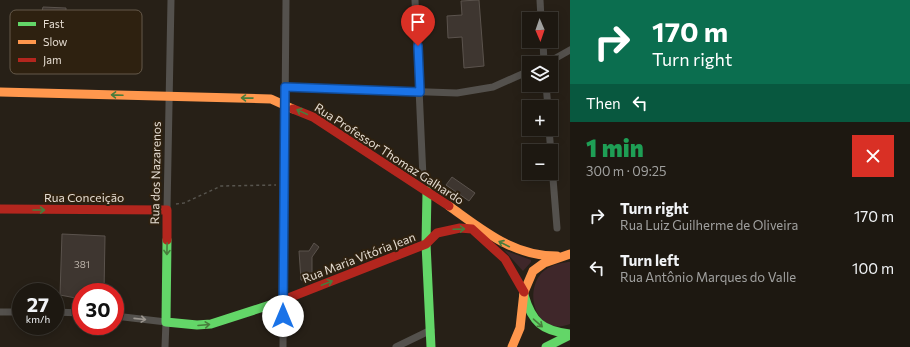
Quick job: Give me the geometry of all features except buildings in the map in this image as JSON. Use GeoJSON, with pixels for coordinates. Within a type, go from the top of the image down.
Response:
{"type":"FeatureCollection","features":[{"type":"Feature","properties":{"kind":"main road","name":"Rua Professor Thomaz Galhardo"},"geometry":{"type":"LineString","coordinates":[[0,92],[271,99],[313,117],[427,191],[497,240],[514,249],[541,256],[568,256]]}},
{"type":"Feature","properties":{"kind":"main road"},"geometry":{"type":"LineString","coordinates":[[427,191],[426,244],[431,347]]}},
{"type":"Feature","properties":{"kind":"main road","name":"Rua Conceição"},"geometry":{"type":"LineString","coordinates":[[0,210],[167,210]]}},
{"type":"Feature","properties":{"kind":"main road","name":"Rua dos Nazarenos"},"geometry":{"type":"LineString","coordinates":[[166,322],[167,210]]}},
{"type":"Feature","properties":{"kind":"main road"},"geometry":{"type":"LineString","coordinates":[[426,244],[437,233],[460,228],[472,229],[505,259],[524,292],[527,305],[534,321],[557,334],[570,335]]}},
{"type":"Feature","properties":{"kind":"main road","name":"Rua Maria Vitória Jean"},"geometry":{"type":"LineString","coordinates":[[166,322],[198,325],[211,324],[257,311],[426,244]]}},
{"type":"Feature","properties":{"kind":"main road"},"geometry":{"type":"LineString","coordinates":[[512,347],[520,328],[524,292],[533,271],[544,263],[568,256]]}},
{"type":"Feature","properties":{"kind":"main road"},"geometry":{"type":"LineString","coordinates":[[546,347],[560,343],[570,335]]}},
{"type":"Feature","properties":{"kind":"street","name":"Rua dos Nazarenos"},"geometry":{"type":"LineString","coordinates":[[167,210],[171,0]]}},
{"type":"Feature","properties":{"kind":"street"},"geometry":{"type":"LineString","coordinates":[[283,347],[286,0]]}},
{"type":"Feature","properties":{"kind":"street"},"geometry":{"type":"LineString","coordinates":[[415,0],[423,177]]}},
{"type":"Feature","properties":{"kind":"street"},"geometry":{"type":"LineString","coordinates":[[540,0],[541,12]]}},
{"type":"Feature","properties":{"kind":"street"},"geometry":{"type":"LineString","coordinates":[[558,57],[570,50]]}},
{"type":"Feature","properties":{"kind":"street"},"geometry":{"type":"LineString","coordinates":[[285,87],[457,93],[493,87],[522,74]]}},
{"type":"Feature","properties":{"kind":"street"},"geometry":{"type":"LineString","coordinates":[[550,136],[557,228]]}},
{"type":"Feature","properties":{"kind":"street"},"geometry":{"type":"LineString","coordinates":[[0,312],[12,312]]}},
{"type":"Feature","properties":{"kind":"street","name":"Rua Maria Vitória Jean"},"geometry":{"type":"LineString","coordinates":[[124,317],[166,322]]}},
{"type":"Feature","properties":{"kind":"street","name":"Rua dos Nazarenos"},"geometry":{"type":"LineString","coordinates":[[165,347],[166,322]]}},
{"type":"Feature","properties":{"kind":"street"},"geometry":{"type":"LineString","coordinates":[[396,347],[431,330]]}},
{"type":"Feature","properties":{"kind":"path"},"geometry":{"type":"LineString","coordinates":[[312,109],[320,109],[339,122]]}},
{"type":"Feature","properties":{"kind":"shaded area"},"geometry":{"type":"Polygon","coordinates":[[[504,250],[531,260],[531,262],[523,271],[504,250]]]}},
{"type":"Feature","properties":{"kind":"shaded area"},"geometry":{"type":"Polygon","coordinates":[[[570,262],[570,324],[557,326],[547,323],[540,316],[535,306],[533,295],[535,284],[541,274],[552,266],[570,262]]]}},
{"type":"Feature","properties":{"kind":"traffic: fast"},"geometry":{"type":"LineString","coordinates":[[427,191],[426,244],[431,347]]}},
{"type":"Feature","properties":{"kind":"traffic: fast"},"geometry":{"type":"LineString","coordinates":[[167,240],[166,322],[197,325],[211,324],[273,304]]}},
{"type":"Feature","properties":{"kind":"traffic: fast"},"geometry":{"type":"LineString","coordinates":[[524,295],[531,312],[540,324],[560,333],[570,334]]}},
{"type":"Feature","properties":{"kind":"traffic: fast"},"geometry":{"type":"LineString","coordinates":[[546,347],[570,335]]}},
{"type":"Feature","properties":{"kind":"traffic: slow"},"geometry":{"type":"LineString","coordinates":[[0,92],[271,99],[293,109]]}},
{"type":"Feature","properties":{"kind":"traffic: slow"},"geometry":{"type":"LineString","coordinates":[[449,206],[487,233],[513,247],[526,252],[557,256]]}},
{"type":"Feature","properties":{"kind":"traffic: slow"},"geometry":{"type":"LineString","coordinates":[[512,347],[520,328],[524,292],[533,271],[544,263],[570,254]]}},
{"type":"Feature","properties":{"kind":"traffic: jam"},"geometry":{"type":"LineString","coordinates":[[293,109],[313,117],[449,206]]}},
{"type":"Feature","properties":{"kind":"traffic: jam"},"geometry":{"type":"LineString","coordinates":[[0,209],[167,210],[167,240]]}},
{"type":"Feature","properties":{"kind":"traffic: jam"},"geometry":{"type":"LineString","coordinates":[[273,304],[426,244],[437,233],[460,228],[472,229],[505,259],[524,292]]}},
{"type":"Feature","properties":{"kind":"route"},"geometry":{"type":"LineString","coordinates":[[283,316],[285,87],[420,92],[418,46]]}}]}
